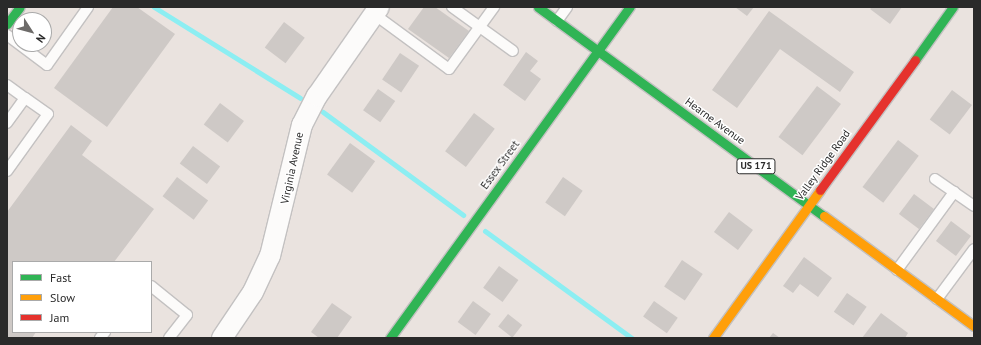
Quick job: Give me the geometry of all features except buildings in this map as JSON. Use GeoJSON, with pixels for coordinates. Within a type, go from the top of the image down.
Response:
{"type":"FeatureCollection","features":[{"type":"Feature","properties":{"kind":"street"},"geometry":{"type":"LineString","coordinates":[[7,24],[20,7]]}},
{"type":"Feature","properties":{"kind":"street","name":"Hearne Avenue"},"geometry":{"type":"LineString","coordinates":[[538,7],[974,326]]}},
{"type":"Feature","properties":{"kind":"street","name":"Essex Street"},"geometry":{"type":"LineString","coordinates":[[390,338],[630,7]]}},
{"type":"Feature","properties":{"kind":"street","name":"Valley Ridge Road"},"geometry":{"type":"LineString","coordinates":[[713,338],[953,7]]}},
{"type":"Feature","properties":{"kind":"street","name":"Virginia Avenue"},"geometry":{"type":"LineString","coordinates":[[222,338],[253,292],[270,256],[302,125],[317,96],[376,10]]}},
{"type":"Feature","properties":{"kind":"lane"},"geometry":{"type":"LineString","coordinates":[[7,35],[47,64],[88,7]]}},
{"type":"Feature","properties":{"kind":"lane"},"geometry":{"type":"LineString","coordinates":[[452,7],[513,51]]}},
{"type":"Feature","properties":{"kind":"lane"},"geometry":{"type":"LineString","coordinates":[[376,10],[449,69],[494,7]]}},
{"type":"Feature","properties":{"kind":"lane"},"geometry":{"type":"LineString","coordinates":[[557,21],[567,7]]}},
{"type":"Feature","properties":{"kind":"lane"},"geometry":{"type":"LineString","coordinates":[[7,85],[48,114],[7,171]]}},
{"type":"Feature","properties":{"kind":"lane"},"geometry":{"type":"LineString","coordinates":[[7,123],[25,98]]}},
{"type":"Feature","properties":{"kind":"lane"},"geometry":{"type":"LineString","coordinates":[[935,179],[974,206]]}},
{"type":"Feature","properties":{"kind":"lane"},"geometry":{"type":"LineString","coordinates":[[897,270],[954,192]]}},
{"type":"Feature","properties":{"kind":"lane"},"geometry":{"type":"LineString","coordinates":[[937,299],[974,249]]}},
{"type":"Feature","properties":{"kind":"lane"},"geometry":{"type":"LineString","coordinates":[[152,287],[187,315],[169,338]]}},
{"type":"Feature","properties":{"kind":"waterway"},"geometry":{"type":"LineString","coordinates":[[154,7],[300,98]]}},
{"type":"Feature","properties":{"kind":"waterway"},"geometry":{"type":"LineString","coordinates":[[323,112],[463,215]]}},
{"type":"Feature","properties":{"kind":"waterway"},"geometry":{"type":"LineString","coordinates":[[485,231],[632,338]]}},
{"type":"Feature","properties":{"kind":"traffic: fast"},"geometry":{"type":"LineString","coordinates":[[7,24],[20,7]]}},
{"type":"Feature","properties":{"kind":"traffic: fast"},"geometry":{"type":"LineString","coordinates":[[538,7],[824,216]]}},
{"type":"Feature","properties":{"kind":"traffic: fast"},"geometry":{"type":"LineString","coordinates":[[390,338],[630,7]]}},
{"type":"Feature","properties":{"kind":"traffic: fast"},"geometry":{"type":"LineString","coordinates":[[915,60],[953,7]]}},
{"type":"Feature","properties":{"kind":"traffic: slow"},"geometry":{"type":"LineString","coordinates":[[713,338],[820,190]]}},
{"type":"Feature","properties":{"kind":"traffic: slow"},"geometry":{"type":"LineString","coordinates":[[824,216],[974,326]]}},
{"type":"Feature","properties":{"kind":"traffic: jam"},"geometry":{"type":"LineString","coordinates":[[820,190],[915,60]]}}]}
